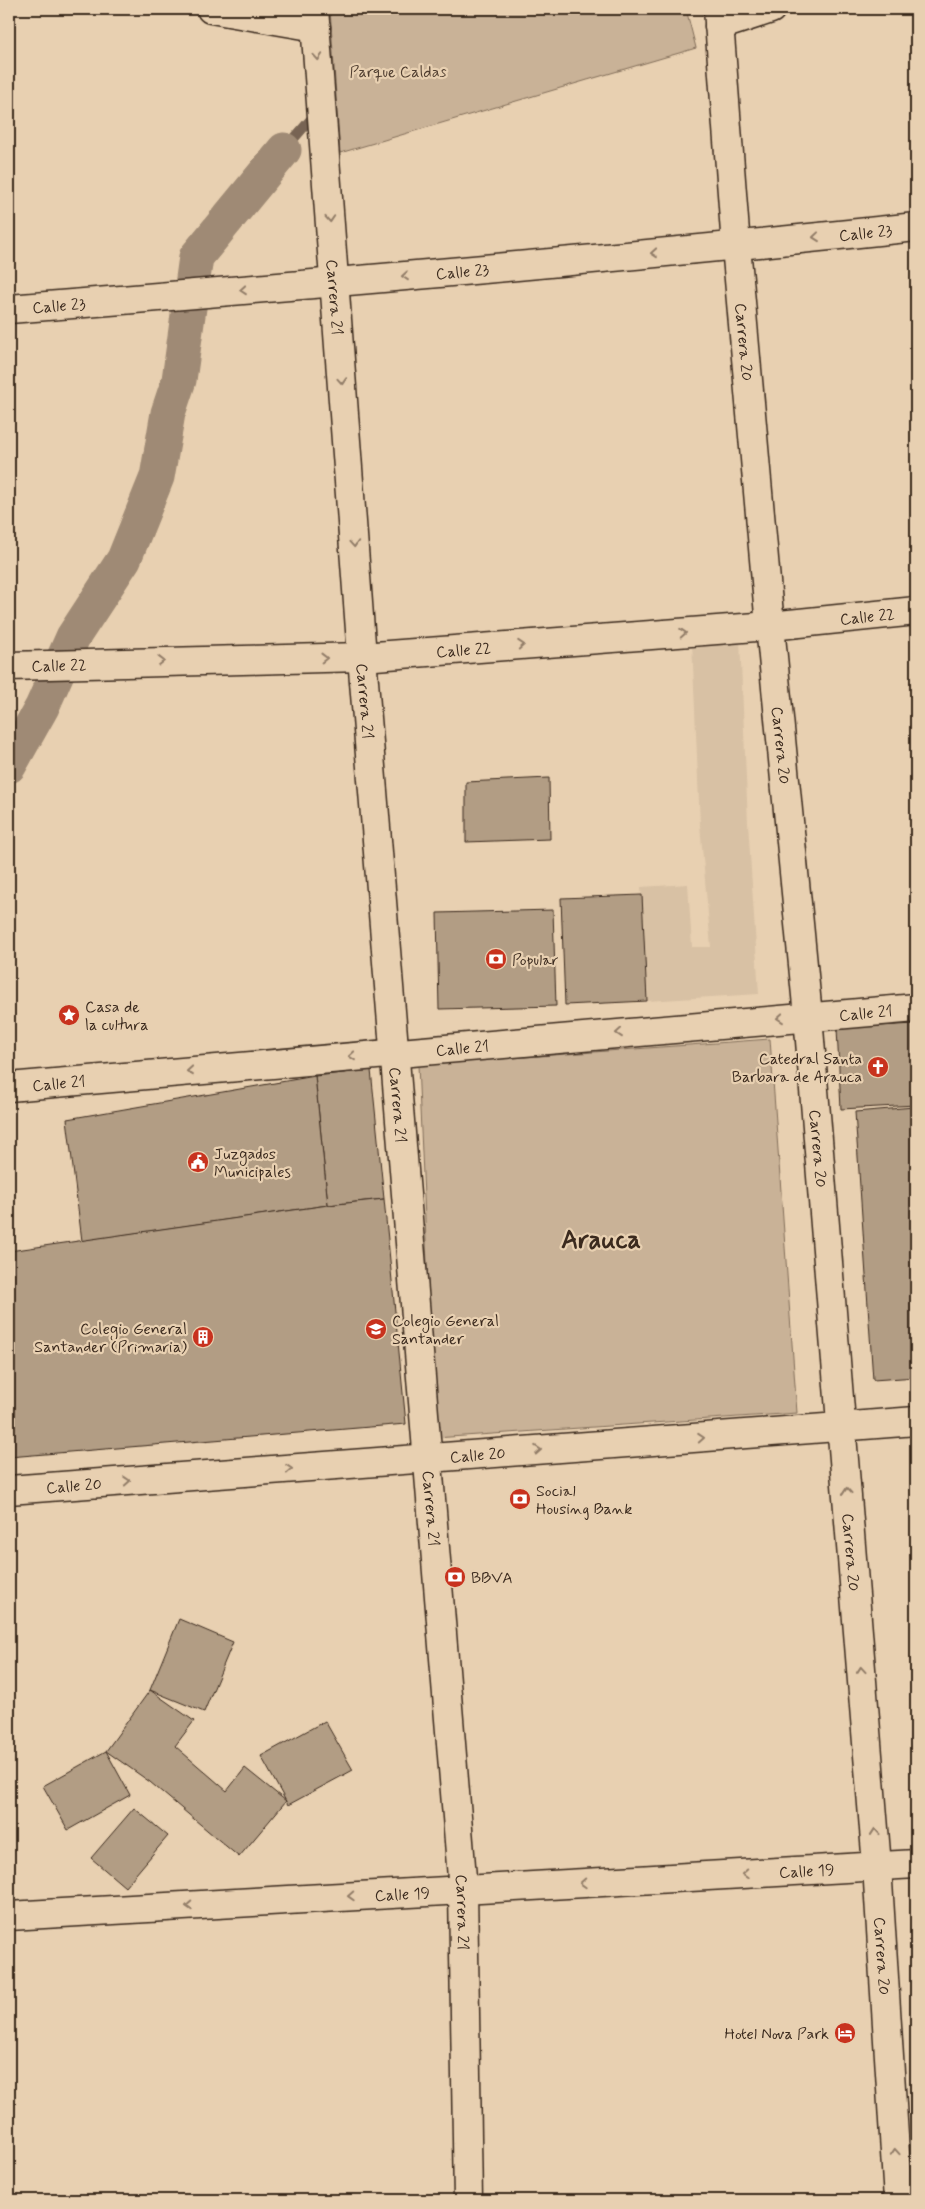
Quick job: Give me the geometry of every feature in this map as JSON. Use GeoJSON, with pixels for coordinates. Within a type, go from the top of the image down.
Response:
{"type":"FeatureCollection","features":[{"type":"Feature","properties":{"kind":"street"},"geometry":{"type":"LineString","coordinates":[[211,9],[315,18]]}},
{"type":"Feature","properties":{"kind":"street"},"geometry":{"type":"LineString","coordinates":[[718,17],[771,9]]}},
{"type":"Feature","properties":{"kind":"street","name":"Carrera 20"},"geometry":{"type":"LineString","coordinates":[[718,17],[736,246],[770,626],[808,1016],[842,1427],[877,1866],[898,2200]]}},
{"type":"Feature","properties":{"kind":"street","name":"Carrera 21"},"geometry":{"type":"LineString","coordinates":[[315,18],[362,657],[463,1890],[468,2200]]}},
{"type":"Feature","properties":{"kind":"street","name":"Calle 23"},"geometry":{"type":"LineString","coordinates":[[9,308],[335,283],[736,246],[916,227]]}},
{"type":"Feature","properties":{"kind":"street","name":"Calle 22"},"geometry":{"type":"LineString","coordinates":[[9,666],[362,657],[770,626],[916,611]]}},
{"type":"Feature","properties":{"kind":"street","name":"Calle 21"},"geometry":{"type":"LineString","coordinates":[[9,1087],[916,1008]]}},
{"type":"Feature","properties":{"kind":"street","name":"Calle 20"},"geometry":{"type":"LineString","coordinates":[[9,1490],[916,1421]]}},
{"type":"Feature","properties":{"kind":"street","name":"Calle 19"},"geometry":{"type":"LineString","coordinates":[[9,1916],[916,1864]]}},
{"type":"Feature","properties":{"kind":"shaded area"},"geometry":{"type":"Polygon","coordinates":[[[740,640],[748,823],[759,994],[647,1001],[641,887],[688,884],[692,947],[711,947],[700,825],[692,642],[740,640]]]}},
{"type":"Feature","properties":{"kind":"green space","name":"Parque Caldas"},"geometry":{"type":"Polygon","coordinates":[[[330,9],[686,9],[696,48],[340,153],[330,9]]]}},
{"type":"Feature","properties":{"kind":"green space"},"geometry":{"type":"Polygon","coordinates":[[[770,1039],[797,1413],[435,1438],[418,1065],[770,1039]]]}},
{"type":"Feature","properties":{"kind":"building"},"geometry":{"type":"Polygon","coordinates":[[[549,778],[550,839],[466,842],[466,782],[549,778]]]}},
{"type":"Feature","properties":{"kind":"building"},"geometry":{"type":"Polygon","coordinates":[[[642,895],[647,1001],[565,1005],[561,898],[642,895]]]}},
{"type":"Feature","properties":{"kind":"building","name":"Popular"},"geometry":{"type":"Polygon","coordinates":[[[553,910],[556,1006],[439,1009],[437,913],[553,910]]]}},
{"type":"Feature","properties":{"kind":"building","name":"Catedral Santa Barbara de Arauca"},"geometry":{"type":"Polygon","coordinates":[[[916,1024],[916,1105],[841,1109],[837,1028],[916,1024]]]}},
{"type":"Feature","properties":{"kind":"building"},"geometry":{"type":"Polygon","coordinates":[[[371,1070],[384,1199],[328,1205],[315,1076],[371,1070]]]}},
{"type":"Feature","properties":{"kind":"building","name":"Juzgados Municipales"},"geometry":{"type":"Polygon","coordinates":[[[315,1076],[328,1205],[82,1241],[67,1119],[315,1076]]]}},
{"type":"Feature","properties":{"kind":"building"},"geometry":{"type":"Polygon","coordinates":[[[916,1107],[916,1377],[873,1380],[855,1112],[916,1107]]]}},
{"type":"Feature","properties":{"kind":"building","name":"Colegio General Santander (Primaria)"},"geometry":{"type":"Polygon","coordinates":[[[384,1199],[406,1424],[9,1457],[9,1251],[328,1205],[384,1199]]]}},
{"type":"Feature","properties":{"kind":"building"},"geometry":{"type":"Polygon","coordinates":[[[179,1619],[233,1642],[204,1712],[150,1690],[179,1619]]]}},
{"type":"Feature","properties":{"kind":"building"},"geometry":{"type":"Polygon","coordinates":[[[150,1690],[194,1721],[175,1746],[227,1791],[245,1768],[286,1801],[239,1857],[150,1782],[106,1751],[150,1690]]]}},
{"type":"Feature","properties":{"kind":"building"},"geometry":{"type":"Polygon","coordinates":[[[325,1721],[353,1770],[288,1805],[261,1756],[325,1721]]]}},
{"type":"Feature","properties":{"kind":"building"},"geometry":{"type":"Polygon","coordinates":[[[106,1751],[130,1795],[68,1830],[43,1786],[106,1751]]]}},
{"type":"Feature","properties":{"kind":"building"},"geometry":{"type":"Polygon","coordinates":[[[134,1808],[168,1836],[125,1887],[91,1858],[134,1808]]]}},
{"type":"Feature","properties":{"kind":"waterway"},"geometry":{"type":"LineString","coordinates":[[284,150],[311,119]]}},
{"type":"Feature","properties":{"kind":"waterway"},"geometry":{"type":"LineString","coordinates":[[9,766],[42,707],[73,637],[124,559],[157,477],[168,413],[179,380],[196,257],[284,150]]}},
{"type":"Feature","properties":{"kind":"place","name":"Popular"},"geometry":{"type":"Point","coordinates":[496,959]}},
{"type":"Feature","properties":{"kind":"place","name":"Casa de la cultura"},"geometry":{"type":"Point","coordinates":[69,1015]}},
{"type":"Feature","properties":{"kind":"place","name":"Catedral Santa Barbara de Arauca"},"geometry":{"type":"Point","coordinates":[878,1067]}},
{"type":"Feature","properties":{"kind":"place","name":"Juzgados Municipales"},"geometry":{"type":"Point","coordinates":[198,1162]}},
{"type":"Feature","properties":{"kind":"place","name":"Colegio General Santander"},"geometry":{"type":"Point","coordinates":[376,1329]}},
{"type":"Feature","properties":{"kind":"place","name":"Colegio General Santander (Primaria)"},"geometry":{"type":"Point","coordinates":[203,1337]}},
{"type":"Feature","properties":{"kind":"place","name":"Social Housing Bank"},"geometry":{"type":"Point","coordinates":[520,1499]}},
{"type":"Feature","properties":{"kind":"place","name":"BBVA"},"geometry":{"type":"Point","coordinates":[455,1577]}},
{"type":"Feature","properties":{"kind":"place","name":"Hotel Nova Park"},"geometry":{"type":"Point","coordinates":[845,2033]}},
{"type":"Feature","properties":{"kind":"district","name":"Arauca"},"geometry":{"type":"Point","coordinates":[601,1239]}}]}
